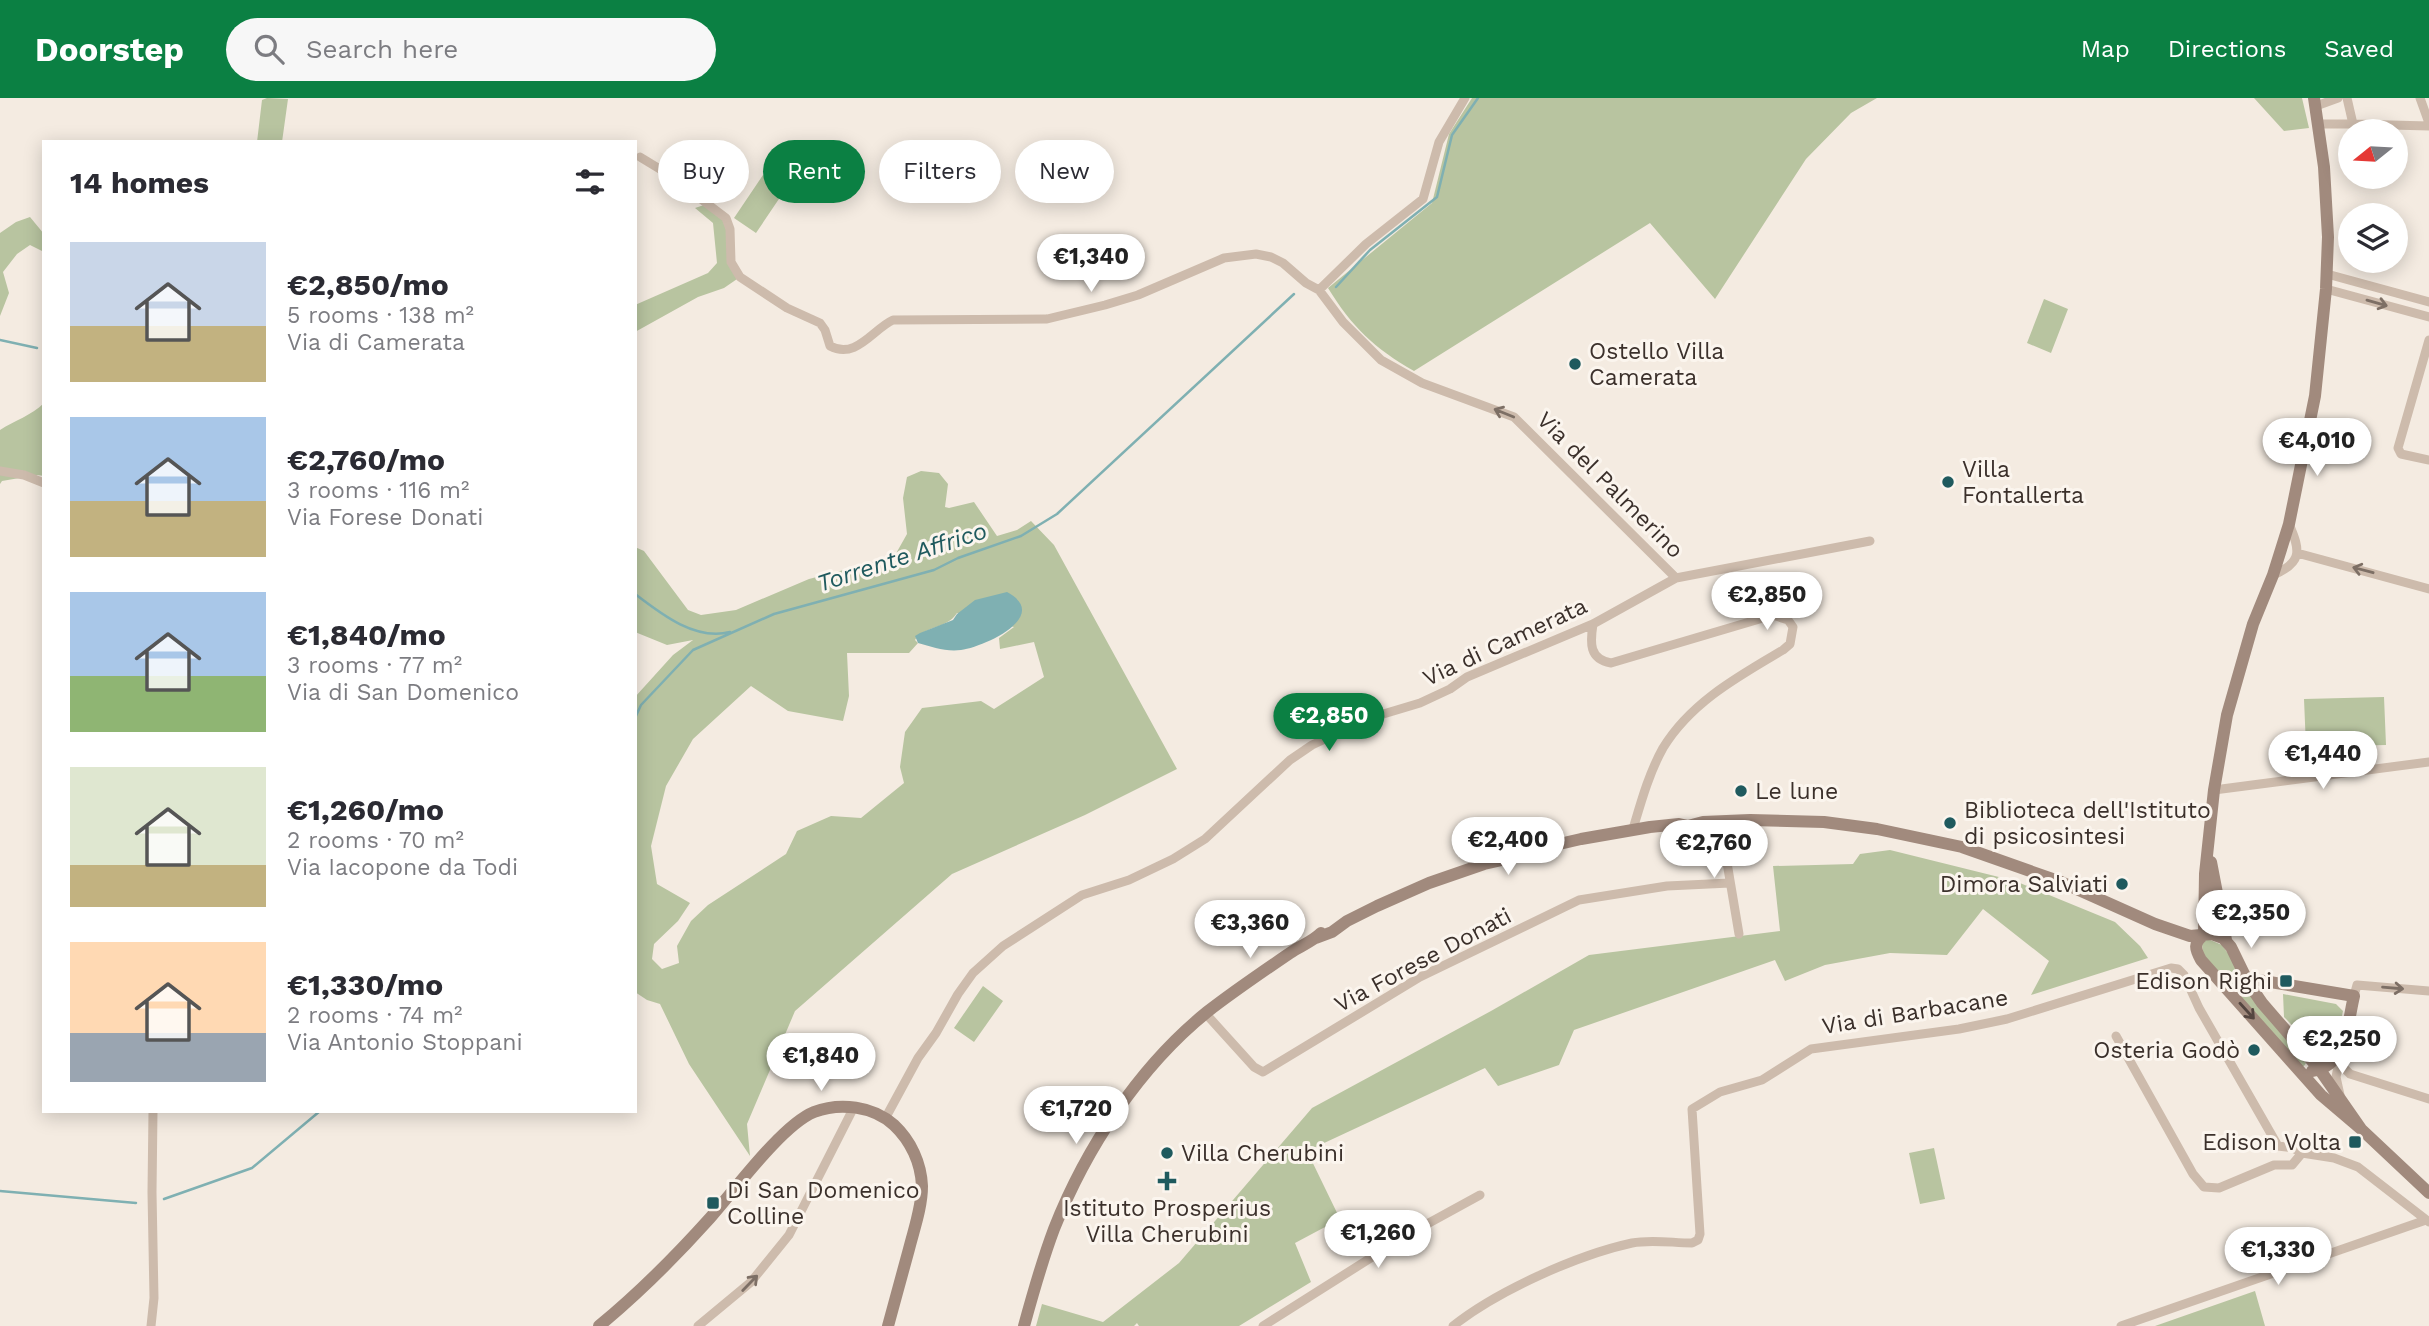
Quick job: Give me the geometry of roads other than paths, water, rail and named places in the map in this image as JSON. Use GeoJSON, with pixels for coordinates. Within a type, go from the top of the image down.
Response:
{"type":"FeatureCollection","features":[{"type":"Feature","properties":{"kind":"main road"},"geometry":{"type":"LineString","coordinates":[[2201,960],[2195,947],[2204,935],[2205,874],[2214,790],[2232,696],[2253,624],[2273,575],[2289,524],[2311,420],[2326,289],[2328,214],[2315,102]]}},
{"type":"Feature","properties":{"kind":"main road"},"geometry":{"type":"LineString","coordinates":[[1024,1326],[1054,1228],[1070,1190],[1126,1100],[1155,1064],[1206,1014],[1250,981],[1339,922],[1347,921],[1430,883],[1484,864],[1552,845],[1696,819],[1703,822],[1783,820],[1859,826],[1928,839],[2006,861],[2014,867],[2045,875],[2155,924],[2190,936],[2214,934],[2226,940]]}},
{"type":"Feature","properties":{"kind":"main road"},"geometry":{"type":"LineString","coordinates":[[2209,851],[2226,940],[2262,1003],[2320,1070],[2339,1105]]}},
{"type":"Feature","properties":{"kind":"main road"},"geometry":{"type":"LineString","coordinates":[[2155,924],[2188,946],[2297,1068],[2429,1193]]}},
{"type":"Feature","properties":{"kind":"main road"},"geometry":{"type":"LineString","coordinates":[[2246,978],[2356,990],[2341,1052],[2333,1062],[2320,1070],[2297,1068]]}},
{"type":"Feature","properties":{"kind":"main road"},"geometry":{"type":"LineString","coordinates":[[599,1326],[660,1272],[785,1133],[814,1112],[854,1107],[886,1117],[911,1146],[919,1166],[922,1187],[917,1219],[888,1326]]}},
{"type":"Feature","properties":{"kind":"street"},"geometry":{"type":"LineString","coordinates":[[1319,290],[1366,244],[1423,199],[1439,142],[1465,98]]}},
{"type":"Feature","properties":{"kind":"street"},"geometry":{"type":"LineString","coordinates":[[2315,102],[2338,98]]}},
{"type":"Feature","properties":{"kind":"street"},"geometry":{"type":"LineString","coordinates":[[2347,98],[2352,119]]}},
{"type":"Feature","properties":{"kind":"street"},"geometry":{"type":"LineString","coordinates":[[2408,125],[2429,125],[2420,98]]}},
{"type":"Feature","properties":{"kind":"street"},"geometry":{"type":"LineString","coordinates":[[2319,124],[2338,124]]}},
{"type":"Feature","properties":{"kind":"street","name":"Via del Palmerino"},"geometry":{"type":"LineString","coordinates":[[640,157],[668,174],[726,218],[730,229],[731,262],[740,277],[787,308],[820,323],[830,346],[837,350],[853,348],[867,340],[882,325],[893,320],[1022,320],[1068,315],[1138,295],[1224,258],[1256,254],[1271,257],[1319,290],[1349,329],[1381,360],[1422,383],[1514,417],[1676,578]]}},
{"type":"Feature","properties":{"kind":"street"},"geometry":{"type":"LineString","coordinates":[[2327,274],[2429,302]]}},
{"type":"Feature","properties":{"kind":"street"},"geometry":{"type":"LineString","coordinates":[[2326,289],[2429,317]]}},
{"type":"Feature","properties":{"kind":"street"},"geometry":{"type":"LineString","coordinates":[[2429,340],[2398,448],[2401,454],[2429,460]]}},
{"type":"Feature","properties":{"kind":"street"},"geometry":{"type":"LineString","coordinates":[[0,471],[42,482]]}},
{"type":"Feature","properties":{"kind":"street"},"geometry":{"type":"LineString","coordinates":[[2273,575],[2291,566],[2297,553],[2297,543],[2289,524]]}},
{"type":"Feature","properties":{"kind":"street","name":"Via di Camerata"},"geometry":{"type":"LineString","coordinates":[[886,1117],[918,1058],[973,973],[1003,946],[1082,895],[1129,880],[1173,859],[1205,839],[1290,760],[1312,745],[1370,718],[1420,703],[1450,689],[1467,677],[1507,663],[1594,624],[1676,578],[1870,541]]}},
{"type":"Feature","properties":{"kind":"street"},"geometry":{"type":"LineString","coordinates":[[2297,553],[2429,589]]}},
{"type":"Feature","properties":{"kind":"street"},"geometry":{"type":"LineString","coordinates":[[1594,624],[1591,636],[1592,652],[1596,658],[1611,663],[1773,615],[1788,620],[1793,627],[1790,644],[1715,692],[1677,729],[1663,748],[1633,829]]}},
{"type":"Feature","properties":{"kind":"street"},"geometry":{"type":"LineString","coordinates":[[2214,790],[2429,762]]}},
{"type":"Feature","properties":{"kind":"street"},"geometry":{"type":"LineString","coordinates":[[1642,800],[1644,816],[1650,827]]}},
{"type":"Feature","properties":{"kind":"street"},"geometry":{"type":"LineString","coordinates":[[1720,821],[1739,934]]}},
{"type":"Feature","properties":{"kind":"street","name":"Via Forese Donati"},"geometry":{"type":"LineString","coordinates":[[1206,1014],[1254,1067],[1263,1072],[1420,977],[1579,901],[1667,886],[1730,883]]}},
{"type":"Feature","properties":{"kind":"street","name":"Via di Barbacane"},"geometry":{"type":"LineString","coordinates":[[1453,1326],[1499,1295],[1588,1257],[1635,1242],[1692,1243],[1698,1240],[1700,1234],[1692,1109],[1720,1092],[1762,1080],[1811,1049],[2007,1019],[2171,968],[2178,969],[2185,975],[2205,1019],[2278,1146]]}},
{"type":"Feature","properties":{"kind":"street"},"geometry":{"type":"LineString","coordinates":[[2356,990],[2429,991]]}},
{"type":"Feature","properties":{"kind":"street"},"geometry":{"type":"LineString","coordinates":[[2116,1036],[2193,1174],[2204,1186],[2219,1188],[2274,1165],[2292,1165],[2302,1153]]}},
{"type":"Feature","properties":{"kind":"street"},"geometry":{"type":"LineString","coordinates":[[2341,1052],[2343,1067],[2350,1074],[2429,1099]]}},
{"type":"Feature","properties":{"kind":"street"},"geometry":{"type":"LineString","coordinates":[[2339,1105],[2336,1077],[2341,1052]]}},
{"type":"Feature","properties":{"kind":"street"},"geometry":{"type":"LineString","coordinates":[[698,1326],[738,1295],[789,1235],[854,1107]]}},
{"type":"Feature","properties":{"kind":"street"},"geometry":{"type":"LineString","coordinates":[[151,1326],[154,1298],[153,1113]]}},
{"type":"Feature","properties":{"kind":"street"},"geometry":{"type":"LineString","coordinates":[[2274,1165],[2278,1146],[2334,1158],[2358,1167],[2427,1221]]}},
{"type":"Feature","properties":{"kind":"street"},"geometry":{"type":"LineString","coordinates":[[1263,1326],[1407,1235],[1480,1195]]}},
{"type":"Feature","properties":{"kind":"street"},"geometry":{"type":"LineString","coordinates":[[2121,1326],[2427,1221]]}},
{"type":"Feature","properties":{"kind":"water"},"geometry":{"type":"Polygon","coordinates":[[[1007,592],[1019,601],[1022,611],[1010,629],[998,637],[961,650],[944,650],[918,643],[915,636],[953,620],[975,600],[1007,592]]]}},
{"type":"Feature","properties":{"kind":"waterway","name":"Torrente Affrico"},"geometry":{"type":"LineString","coordinates":[[1336,287],[1370,250],[1437,197],[1452,135],[1478,98]]}},
{"type":"Feature","properties":{"kind":"waterway","name":"Torrente Affrico"},"geometry":{"type":"LineString","coordinates":[[637,714],[641,705],[693,650],[774,614],[934,570],[958,558],[1021,536],[1057,514],[1294,294]]}},
{"type":"Feature","properties":{"kind":"waterway"},"geometry":{"type":"LineString","coordinates":[[0,340],[37,348]]}},
{"type":"Feature","properties":{"kind":"waterway"},"geometry":{"type":"LineString","coordinates":[[637,595],[667,617],[691,629],[704,633],[730,632]]}},
{"type":"Feature","properties":{"kind":"waterway","name":"Torrente Affrico"},"geometry":{"type":"LineString","coordinates":[[164,1199],[252,1168],[318,1113]]}},
{"type":"Feature","properties":{"kind":"waterway","name":"Torrente Affrico"},"geometry":{"type":"LineString","coordinates":[[0,1191],[136,1203]]}},
{"type":"Feature","properties":{"kind":"place","name":"Ostello Villa Camerata"},"geometry":{"type":"Point","coordinates":[1575,364]}},
{"type":"Feature","properties":{"kind":"place","name":"Villa Fontallerta"},"geometry":{"type":"Point","coordinates":[1948,482]}},
{"type":"Feature","properties":{"kind":"place","name":"Le lune"},"geometry":{"type":"Point","coordinates":[1741,791]}},
{"type":"Feature","properties":{"kind":"place","name":"Biblioteca dell'Istituto di psicosintesi"},"geometry":{"type":"Point","coordinates":[1950,823]}},
{"type":"Feature","properties":{"kind":"place","name":"Dimora Salviati"},"geometry":{"type":"Point","coordinates":[2122,884]}},
{"type":"Feature","properties":{"kind":"place","name":"Edison Righi"},"geometry":{"type":"Point","coordinates":[2286,981]}},
{"type":"Feature","properties":{"kind":"place","name":"Osteria Godò"},"geometry":{"type":"Point","coordinates":[2254,1050]}},
{"type":"Feature","properties":{"kind":"place","name":"Edison Volta"},"geometry":{"type":"Point","coordinates":[2355,1142]}},
{"type":"Feature","properties":{"kind":"place","name":"Villa Cherubini"},"geometry":{"type":"Point","coordinates":[1167,1153]}},
{"type":"Feature","properties":{"kind":"place","name":"Istituto Prosperius Villa Cherubini"},"geometry":{"type":"Point","coordinates":[1167,1181]}},
{"type":"Feature","properties":{"kind":"place","name":"Di San Domenico Colline"},"geometry":{"type":"Point","coordinates":[713,1203]}}]}
